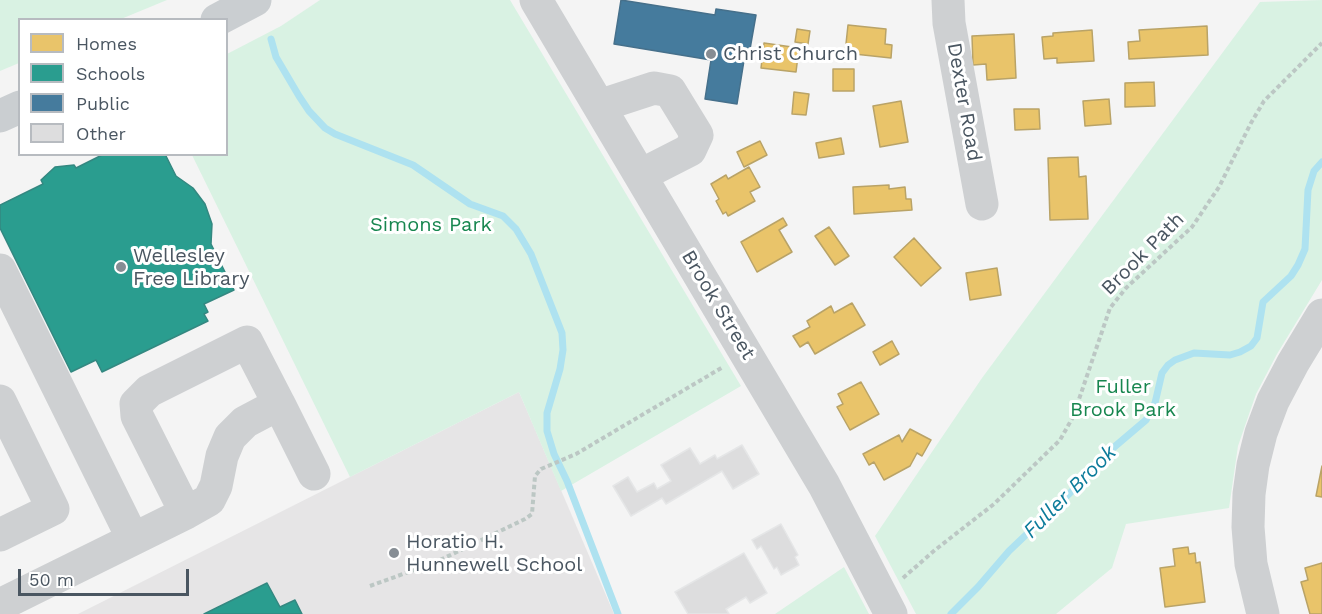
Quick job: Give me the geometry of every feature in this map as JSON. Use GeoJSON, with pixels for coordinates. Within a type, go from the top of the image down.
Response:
{"type":"FeatureCollection","features":[{"type":"Feature","properties":{"kind":"main road"},"geometry":{"type":"LineString","coordinates":[[221,18],[255,0]]}},
{"type":"Feature","properties":{"kind":"main road"},"geometry":{"type":"LineString","coordinates":[[0,116],[18,108]]}},
{"type":"Feature","properties":{"kind":"street","name":"Brook Street"},"geometry":{"type":"LineString","coordinates":[[536,0],[824,485],[887,607]]}},
{"type":"Feature","properties":{"kind":"street","name":"Dexter Road"},"geometry":{"type":"LineString","coordinates":[[948,0],[949,23],[982,204]]}},
{"type":"Feature","properties":{"kind":"street"},"geometry":{"type":"LineString","coordinates":[[599,106],[654,88],[670,91],[697,135],[690,150],[640,175]]}},
{"type":"Feature","properties":{"kind":"street"},"geometry":{"type":"LineString","coordinates":[[0,270],[133,539]]}},
{"type":"Feature","properties":{"kind":"street"},"geometry":{"type":"LineString","coordinates":[[1263,614],[1251,564],[1248,527],[1253,465],[1261,433],[1273,401],[1322,315]]}},
{"type":"Feature","properties":{"kind":"street"},"geometry":{"type":"LineString","coordinates":[[186,513],[137,416],[135,409],[138,399],[149,391],[247,342],[314,474]]}},
{"type":"Feature","properties":{"kind":"street"},"geometry":{"type":"LineString","coordinates":[[0,401],[53,509],[0,535]]}},
{"type":"Feature","properties":{"kind":"street"},"geometry":{"type":"LineString","coordinates":[[10,606],[209,500],[213,494],[225,446],[236,429],[279,404]]}},
{"type":"Feature","properties":{"kind":"path","name":"Brook Path"},"geometry":{"type":"LineString","coordinates":[[887,607],[919,562],[994,504],[1060,440],[1073,417],[1104,322],[1113,303],[1197,221],[1228,171],[1261,107],[1272,92],[1322,43]]}},
{"type":"Feature","properties":{"kind":"path"},"geometry":{"type":"LineString","coordinates":[[370,586],[436,562],[525,519],[532,514],[536,476],[541,469],[576,454],[747,354]]}},
{"type":"Feature","properties":{"kind":"shaded area","name":"Horatio H. Hunnewell School"},"geometry":{"type":"Polygon","coordinates":[[[519,392],[614,614],[78,614],[350,477],[519,392]]]}},
{"type":"Feature","properties":{"kind":"green space"},"geometry":{"type":"Polygon","coordinates":[[[0,0],[167,0],[123,18],[18,18],[18,63],[0,71],[0,0]]]}},
{"type":"Feature","properties":{"kind":"green space","name":"Simons Park"},"geometry":{"type":"Polygon","coordinates":[[[320,0],[510,0],[741,386],[561,491],[519,392],[350,477],[192,156],[228,156],[228,53],[281,26],[320,0]]]}},
{"type":"Feature","properties":{"kind":"green space","name":"Fuller Brook Park"},"geometry":{"type":"Polygon","coordinates":[[[1322,0],[1322,280],[1277,354],[1256,394],[1238,446],[1229,508],[1126,524],[1112,568],[1056,614],[916,614],[875,536],[982,378],[1260,2],[1322,0]]]}},
{"type":"Feature","properties":{"kind":"green space"},"geometry":{"type":"Polygon","coordinates":[[[844,567],[869,614],[775,614],[844,567]]]}},
{"type":"Feature","properties":{"kind":"building: Homes"},"geometry":{"type":"Polygon","coordinates":[[[848,25],[886,29],[885,44],[892,45],[891,58],[845,53],[848,25]]]}},
{"type":"Feature","properties":{"kind":"building: Homes"},"geometry":{"type":"Polygon","coordinates":[[[1207,26],[1208,55],[1129,59],[1128,42],[1140,41],[1139,30],[1207,26]]]}},
{"type":"Feature","properties":{"kind":"building: Homes"},"geometry":{"type":"Polygon","coordinates":[[[797,29],[810,31],[808,44],[795,42],[797,29]]]}},
{"type":"Feature","properties":{"kind":"building: Homes"},"geometry":{"type":"Polygon","coordinates":[[[1092,30],[1094,61],[1057,63],[1057,58],[1044,59],[1042,37],[1053,36],[1053,33],[1092,30]]]}},
{"type":"Feature","properties":{"kind":"building: Homes"},"geometry":{"type":"Polygon","coordinates":[[[1014,34],[1016,78],[987,80],[986,64],[973,65],[972,36],[1014,34]]]}},
{"type":"Feature","properties":{"kind":"building: Homes"},"geometry":{"type":"Polygon","coordinates":[[[764,43],[799,48],[796,72],[761,68],[764,43]]]}},
{"type":"Feature","properties":{"kind":"building: Homes"},"geometry":{"type":"Polygon","coordinates":[[[833,69],[854,69],[854,91],[833,91],[833,69]]]}},
{"type":"Feature","properties":{"kind":"building: Homes"},"geometry":{"type":"Polygon","coordinates":[[[1154,82],[1155,106],[1125,107],[1125,83],[1154,82]]]}},
{"type":"Feature","properties":{"kind":"building: Homes"},"geometry":{"type":"Polygon","coordinates":[[[794,92],[809,94],[806,115],[792,114],[794,92]]]}},
{"type":"Feature","properties":{"kind":"building: Homes"},"geometry":{"type":"Polygon","coordinates":[[[1109,99],[1111,124],[1085,126],[1083,101],[1109,99]]]}},
{"type":"Feature","properties":{"kind":"building: Homes"},"geometry":{"type":"Polygon","coordinates":[[[901,101],[908,142],[880,147],[873,106],[901,101]]]}},
{"type":"Feature","properties":{"kind":"building: Homes"},"geometry":{"type":"Polygon","coordinates":[[[1014,109],[1039,109],[1040,129],[1015,130],[1014,109]]]}},
{"type":"Feature","properties":{"kind":"building: Homes"},"geometry":{"type":"Polygon","coordinates":[[[841,138],[844,154],[819,158],[816,143],[841,138]]]}},
{"type":"Feature","properties":{"kind":"building: Homes"},"geometry":{"type":"Polygon","coordinates":[[[760,141],[767,155],[744,167],[737,152],[760,141]]]}},
{"type":"Feature","properties":{"kind":"building: Homes"},"geometry":{"type":"Polygon","coordinates":[[[1078,157],[1079,177],[1086,176],[1088,219],[1050,220],[1048,158],[1078,157]]]}},
{"type":"Feature","properties":{"kind":"building: Homes"},"geometry":{"type":"Polygon","coordinates":[[[749,167],[760,187],[750,192],[755,201],[728,216],[726,212],[723,214],[716,201],[719,199],[711,184],[726,175],[728,179],[749,167]]]}},
{"type":"Feature","properties":{"kind":"building: Homes"},"geometry":{"type":"Polygon","coordinates":[[[889,185],[889,189],[905,187],[906,199],[911,199],[912,210],[854,214],[853,187],[889,185]]]}},
{"type":"Feature","properties":{"kind":"building: Homes"},"geometry":{"type":"Polygon","coordinates":[[[783,218],[787,225],[779,230],[792,252],[757,272],[741,242],[783,218]]]}},
{"type":"Feature","properties":{"kind":"building: Homes"},"geometry":{"type":"Polygon","coordinates":[[[829,227],[849,256],[835,265],[815,236],[829,227]]]}},
{"type":"Feature","properties":{"kind":"building: Homes"},"geometry":{"type":"Polygon","coordinates":[[[914,238],[941,268],[921,286],[894,257],[914,238]]]}},
{"type":"Feature","properties":{"kind":"building: Homes"},"geometry":{"type":"Polygon","coordinates":[[[997,268],[1001,295],[970,300],[966,273],[997,268]]]}},
{"type":"Feature","properties":{"kind":"building: Homes"},"geometry":{"type":"Polygon","coordinates":[[[852,303],[865,325],[815,354],[808,342],[800,347],[793,336],[810,327],[807,321],[831,306],[834,313],[852,303]]]}},
{"type":"Feature","properties":{"kind":"building: Homes"},"geometry":{"type":"Polygon","coordinates":[[[892,341],[899,354],[880,365],[873,352],[892,341]]]}},
{"type":"Feature","properties":{"kind":"building: Homes"},"geometry":{"type":"Polygon","coordinates":[[[861,382],[879,414],[850,430],[837,407],[843,404],[838,394],[861,382]]]}},
{"type":"Feature","properties":{"kind":"building: Homes"},"geometry":{"type":"Polygon","coordinates":[[[910,429],[931,440],[922,456],[917,453],[910,466],[884,480],[874,462],[869,465],[863,454],[899,435],[902,442],[910,429]]]}},
{"type":"Feature","properties":{"kind":"building: Homes"},"geometry":{"type":"Polygon","coordinates":[[[1322,466],[1322,497],[1316,496],[1322,466]]]}},
{"type":"Feature","properties":{"kind":"building: Homes"},"geometry":{"type":"Polygon","coordinates":[[[1188,547],[1189,554],[1195,553],[1196,563],[1200,562],[1205,602],[1165,607],[1160,568],[1175,566],[1173,549],[1188,547]]]}},
{"type":"Feature","properties":{"kind":"building: Homes"},"geometry":{"type":"Polygon","coordinates":[[[1322,563],[1322,614],[1310,614],[1301,582],[1308,580],[1305,568],[1322,563]]]}},
{"type":"Feature","properties":{"kind":"building: Schools","name":"Wellesley Free Library"},"geometry":{"type":"Polygon","coordinates":[[[100,156],[166,156],[176,176],[193,188],[205,204],[212,224],[211,244],[234,290],[204,304],[208,312],[204,314],[208,321],[102,372],[96,360],[71,372],[0,228],[0,205],[43,184],[41,180],[55,167],[74,165],[76,168],[100,156]]]}},
{"type":"Feature","properties":{"kind":"building: Schools"},"geometry":{"type":"Polygon","coordinates":[[[267,583],[280,607],[295,600],[302,614],[204,614],[267,583]]]}},
{"type":"Feature","properties":{"kind":"building: Public","name":"Christ Church"},"geometry":{"type":"Polygon","coordinates":[[[621,0],[715,15],[716,9],[756,15],[750,49],[746,48],[737,104],[705,99],[711,60],[614,44],[621,0]]]}},
{"type":"Feature","properties":{"kind":"building: Other"},"geometry":{"type":"Polygon","coordinates":[[[742,445],[759,474],[733,489],[722,471],[666,504],[662,498],[631,516],[613,486],[628,477],[637,492],[654,483],[657,489],[671,481],[661,465],[690,448],[700,464],[715,455],[717,459],[742,445]]]}},
{"type":"Feature","properties":{"kind":"building: Other"},"geometry":{"type":"Polygon","coordinates":[[[781,524],[798,555],[795,557],[799,565],[781,575],[777,567],[774,569],[761,546],[757,549],[752,540],[781,524]]]}},
{"type":"Feature","properties":{"kind":"building: Other"},"geometry":{"type":"Polygon","coordinates":[[[744,553],[767,593],[750,603],[746,597],[726,609],[729,614],[688,614],[675,592],[744,553]]]}},
{"type":"Feature","properties":{"kind":"waterway"},"geometry":{"type":"LineString","coordinates":[[271,39],[276,57],[299,96],[325,128],[413,165],[470,204],[503,216],[516,229],[531,254],[562,333],[563,350],[547,413],[547,431],[618,614]]}},
{"type":"Feature","properties":{"kind":"waterway","name":"Fuller Brook"},"geometry":{"type":"LineString","coordinates":[[951,614],[1009,551],[1070,493],[1106,454],[1146,420],[1155,403],[1162,373],[1168,365],[1194,353],[1230,355],[1251,346],[1257,338],[1263,302],[1291,276],[1305,249],[1308,190],[1314,171],[1322,162]]}},
{"type":"Feature","properties":{"kind":"place","name":"Christ Church"},"geometry":{"type":"Point","coordinates":[711,54]}},
{"type":"Feature","properties":{"kind":"place","name":"Wellesley Free Library"},"geometry":{"type":"Point","coordinates":[121,267]}},
{"type":"Feature","properties":{"kind":"place","name":"Horatio H. Hunnewell School"},"geometry":{"type":"Point","coordinates":[394,553]}}]}
